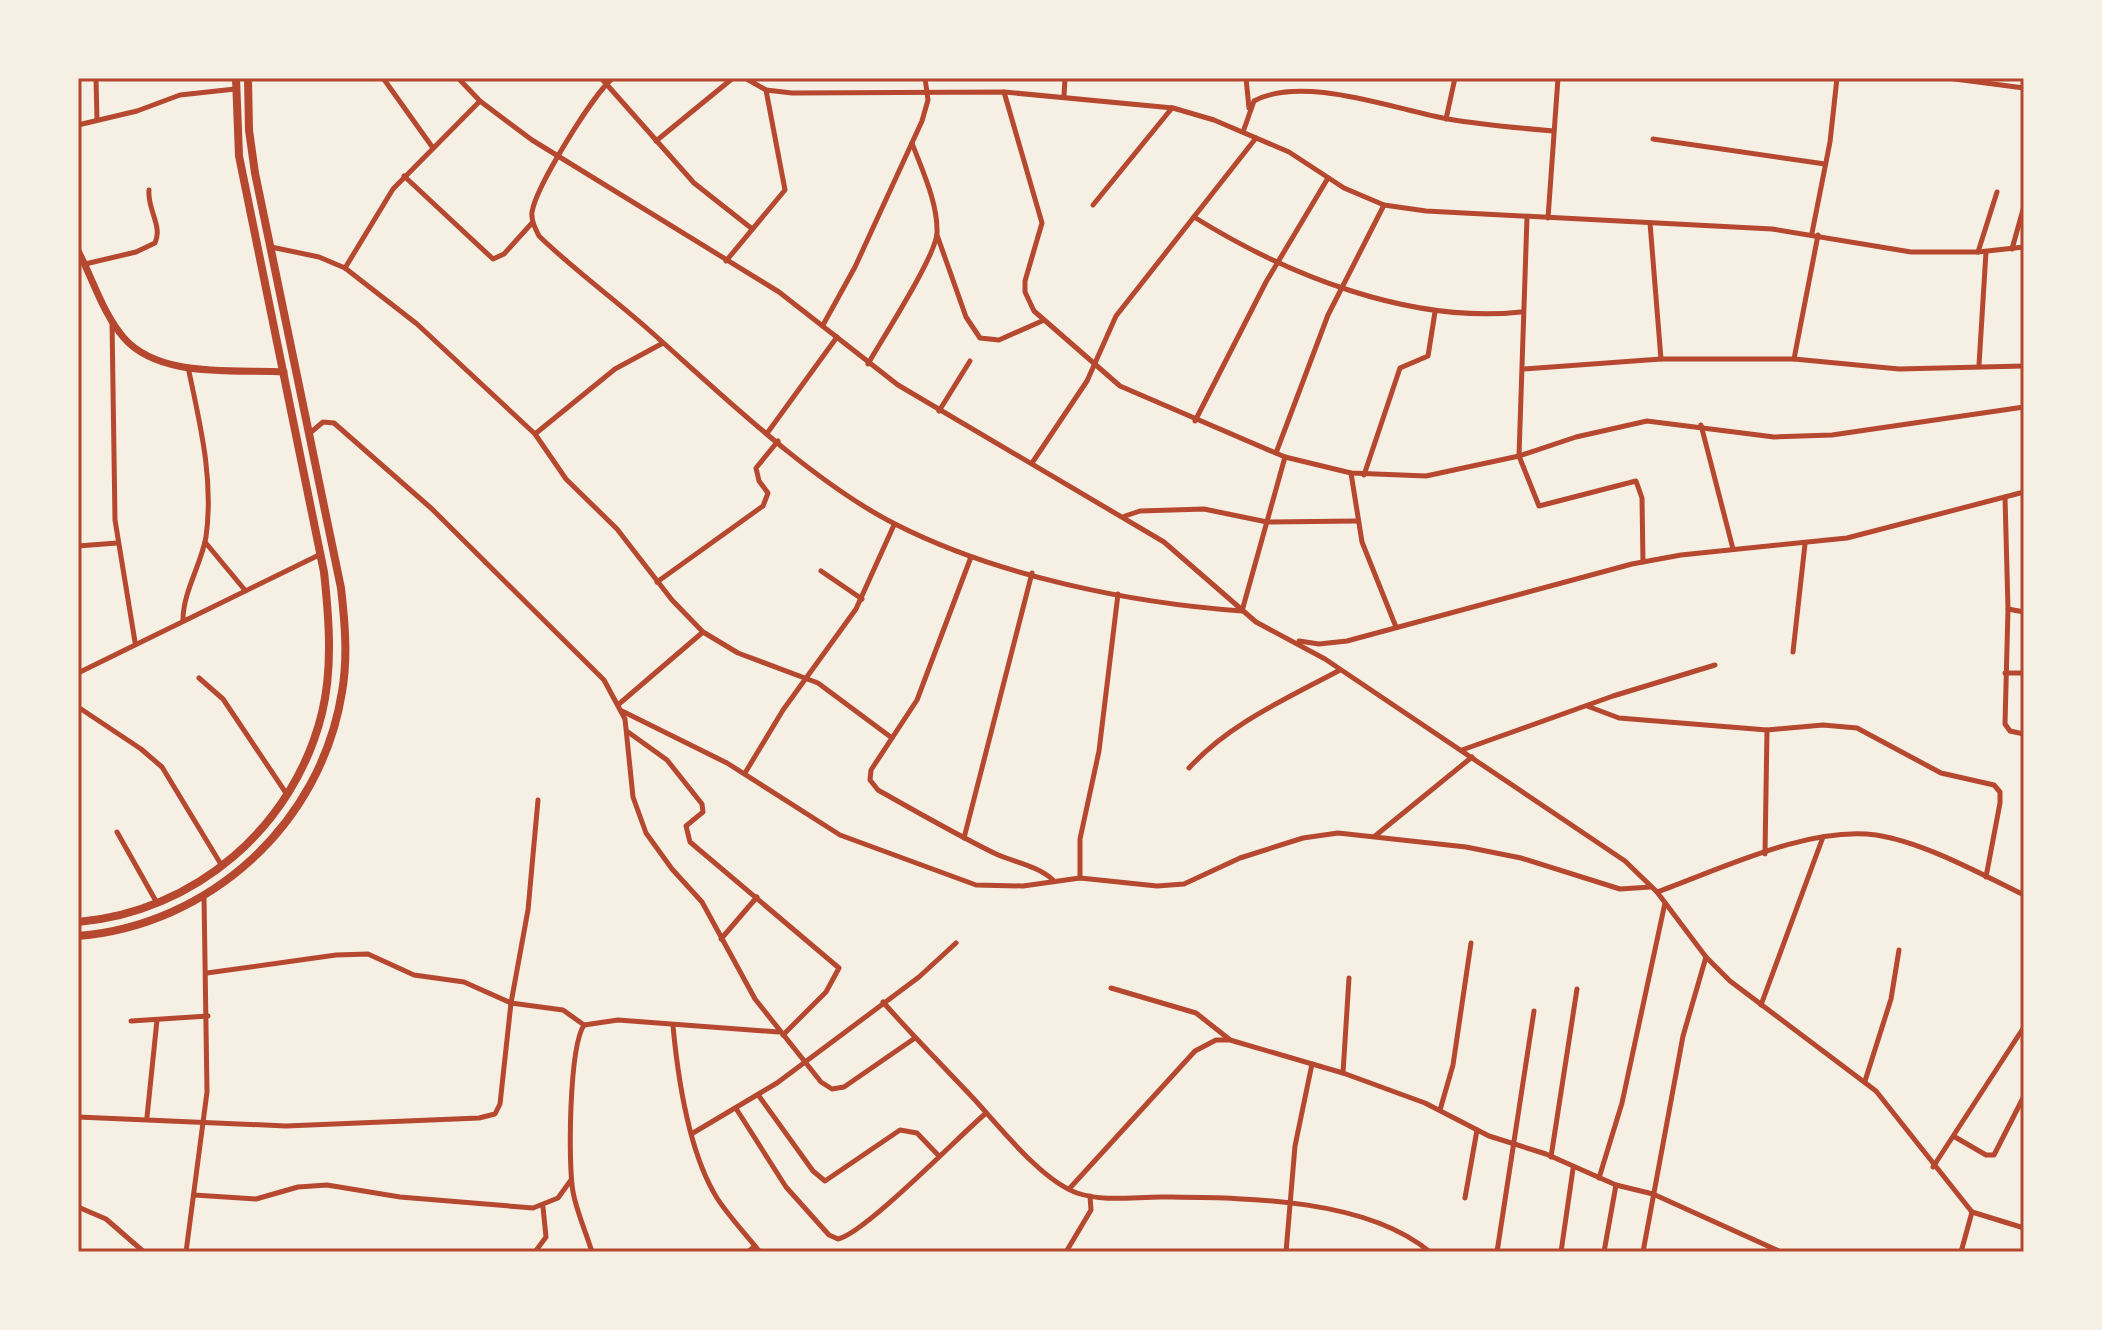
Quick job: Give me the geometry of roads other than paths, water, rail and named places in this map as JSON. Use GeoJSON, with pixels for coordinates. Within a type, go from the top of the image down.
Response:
{"type":"FeatureCollection","features":[{"type":"Feature","properties":{"kind":"main road"},"geometry":{"type":"LineString","coordinates":[[78,922],[125,915],[157,904],[223,867],[251,841],[286,793],[313,740],[327,684],[328,604],[321,554],[239,156],[236,78]]}},
{"type":"Feature","properties":{"kind":"main road"},"geometry":{"type":"LineString","coordinates":[[78,936],[127,928],[204,896],[257,856],[282,828],[318,766],[339,711],[345,669],[344,611],[251,151],[248,78]]}},
{"type":"Feature","properties":{"kind":"main road"},"geometry":{"type":"LineString","coordinates":[[253,224],[264,221]]}},
{"type":"Feature","properties":{"kind":"street"},"geometry":{"type":"LineString","coordinates":[[96,78],[97,120]]}},
{"type":"Feature","properties":{"kind":"street"},"geometry":{"type":"LineString","coordinates":[[383,78],[433,148]]}},
{"type":"Feature","properties":{"kind":"street"},"geometry":{"type":"LineString","coordinates":[[458,78],[480,101],[559,158],[779,292],[868,364],[939,411],[1125,516],[1205,574],[1242,611],[1340,670],[1625,861],[1655,890],[1706,957],[1761,1005],[1865,1081],[1888,1104],[1933,1167],[1972,1212],[2024,1228]]}},
{"type":"Feature","properties":{"kind":"street"},"geometry":{"type":"LineString","coordinates":[[601,78],[703,192],[751,228]]}},
{"type":"Feature","properties":{"kind":"street"},"geometry":{"type":"LineString","coordinates":[[404,176],[493,259],[500,257],[533,222],[537,198],[559,158],[606,84],[613,78]]}},
{"type":"Feature","properties":{"kind":"street"},"geometry":{"type":"LineString","coordinates":[[656,141],[733,78]]}},
{"type":"Feature","properties":{"kind":"street"},"geometry":{"type":"LineString","coordinates":[[745,78],[766,90],[1004,92],[1173,108],[1289,152],[1328,178],[1384,205],[1815,234],[1877,249],[1986,252],[2024,247]]}},
{"type":"Feature","properties":{"kind":"street"},"geometry":{"type":"LineString","coordinates":[[823,325],[855,267],[912,143],[926,108],[928,93],[925,78]]}},
{"type":"Feature","properties":{"kind":"street"},"geometry":{"type":"LineString","coordinates":[[1064,96],[1065,78]]}},
{"type":"Feature","properties":{"kind":"street"},"geometry":{"type":"LineString","coordinates":[[1243,132],[1249,108],[1246,78]]}},
{"type":"Feature","properties":{"kind":"street"},"geometry":{"type":"LineString","coordinates":[[1446,119],[1455,78]]}},
{"type":"Feature","properties":{"kind":"street"},"geometry":{"type":"LineString","coordinates":[[1548,218],[1558,78]]}},
{"type":"Feature","properties":{"kind":"street"},"geometry":{"type":"LineString","coordinates":[[1794,359],[1835,110],[1837,78]]}},
{"type":"Feature","properties":{"kind":"street"},"geometry":{"type":"LineString","coordinates":[[1947,78],[2024,88]]}},
{"type":"Feature","properties":{"kind":"street"},"geometry":{"type":"LineString","coordinates":[[78,125],[180,95],[235,89]]}},
{"type":"Feature","properties":{"kind":"street"},"geometry":{"type":"LineString","coordinates":[[726,261],[785,190],[766,90]]}},
{"type":"Feature","properties":{"kind":"street"},"geometry":{"type":"LineString","coordinates":[[1004,92],[1042,223],[1037,246],[1027,268],[1025,292],[1042,321],[1128,391],[1285,457],[1364,475],[1426,476],[1519,456],[1617,426],[1647,421],[1701,425],[1748,435],[1832,435],[2024,407]]}},
{"type":"Feature","properties":{"kind":"street"},"geometry":{"type":"LineString","coordinates":[[1249,108],[1263,96],[1276,93],[1324,94],[1370,100],[1446,119],[1553,131]]}},
{"type":"Feature","properties":{"kind":"street"},"geometry":{"type":"LineString","coordinates":[[345,268],[371,220],[404,176],[480,101]]}},
{"type":"Feature","properties":{"kind":"street"},"geometry":{"type":"LineString","coordinates":[[1093,205],[1173,108]]}},
{"type":"Feature","properties":{"kind":"street"},"geometry":{"type":"LineString","coordinates":[[1032,463],[1095,366],[1116,316],[1256,138]]}},
{"type":"Feature","properties":{"kind":"street"},"geometry":{"type":"LineString","coordinates":[[1653,139],[1825,164]]}},
{"type":"Feature","properties":{"kind":"street"},"geometry":{"type":"LineString","coordinates":[[912,143],[927,182],[937,234],[966,317],[980,338],[999,340],[1042,321]]}},
{"type":"Feature","properties":{"kind":"street"},"geometry":{"type":"LineString","coordinates":[[1195,421],[1277,265],[1328,178]]}},
{"type":"Feature","properties":{"kind":"street"},"geometry":{"type":"LineString","coordinates":[[149,190],[148,205],[159,233],[155,243],[136,252],[81,259],[124,337],[139,350],[188,366],[284,372]]}},
{"type":"Feature","properties":{"kind":"street"},"geometry":{"type":"LineString","coordinates":[[1978,252],[1997,192]]}},
{"type":"Feature","properties":{"kind":"street"},"geometry":{"type":"LineString","coordinates":[[1276,453],[1314,347],[1384,205]]}},
{"type":"Feature","properties":{"kind":"street"},"geometry":{"type":"LineString","coordinates":[[2012,249],[2024,206]]}},
{"type":"Feature","properties":{"kind":"street"},"geometry":{"type":"LineString","coordinates":[[1194,217],[1277,265],[1342,285],[1436,312],[1463,315],[1521,312]]}},
{"type":"Feature","properties":{"kind":"street"},"geometry":{"type":"LineString","coordinates":[[1527,217],[1521,312],[1523,369],[1519,456],[1539,506],[1636,481],[1642,498],[1643,562]]}},
{"type":"Feature","properties":{"kind":"street"},"geometry":{"type":"LineString","coordinates":[[533,222],[546,243],[778,441],[851,497],[894,524],[971,557],[1032,573],[1194,608],[1242,611]]}},
{"type":"Feature","properties":{"kind":"street"},"geometry":{"type":"LineString","coordinates":[[1650,223],[1661,359]]}},
{"type":"Feature","properties":{"kind":"street"},"geometry":{"type":"LineString","coordinates":[[868,364],[911,291],[937,234]]}},
{"type":"Feature","properties":{"kind":"street"},"geometry":{"type":"LineString","coordinates":[[270,247],[319,257],[345,268],[417,324],[535,434],[566,479],[617,529],[657,582],[703,632],[738,653],[806,677],[892,738]]}},
{"type":"Feature","properties":{"kind":"street"},"geometry":{"type":"LineString","coordinates":[[1979,365],[1986,252]]}},
{"type":"Feature","properties":{"kind":"street"},"geometry":{"type":"LineString","coordinates":[[1364,475],[1400,368],[1428,356],[1436,312]]}},
{"type":"Feature","properties":{"kind":"street"},"geometry":{"type":"LineString","coordinates":[[112,320],[112,479],[117,543],[135,642]]}},
{"type":"Feature","properties":{"kind":"street"},"geometry":{"type":"LineString","coordinates":[[768,432],[837,337]]}},
{"type":"Feature","properties":{"kind":"street"},"geometry":{"type":"LineString","coordinates":[[535,434],[615,369],[663,343]]}},
{"type":"Feature","properties":{"kind":"street"},"geometry":{"type":"LineString","coordinates":[[1523,369],[1661,359],[1794,359],[1899,369],[2024,366]]}},
{"type":"Feature","properties":{"kind":"street"},"geometry":{"type":"LineString","coordinates":[[939,411],[970,361]]}},
{"type":"Feature","properties":{"kind":"street"},"geometry":{"type":"LineString","coordinates":[[183,620],[205,542],[208,470],[188,366]]}},
{"type":"Feature","properties":{"kind":"street"},"geometry":{"type":"LineString","coordinates":[[310,433],[323,422],[334,423],[432,509],[487,567],[583,656],[622,711],[632,787],[640,819],[662,856],[702,902],[747,987],[821,1082],[837,1089],[849,1084],[915,1038]]}},
{"type":"Feature","properties":{"kind":"street"},"geometry":{"type":"LineString","coordinates":[[1701,425],[1733,549]]}},
{"type":"Feature","properties":{"kind":"street"},"geometry":{"type":"LineString","coordinates":[[657,582],[763,506],[768,493],[759,481],[756,468],[778,441]]}},
{"type":"Feature","properties":{"kind":"street"},"geometry":{"type":"LineString","coordinates":[[1242,611],[1285,457]]}},
{"type":"Feature","properties":{"kind":"street"},"geometry":{"type":"LineString","coordinates":[[1351,473],[1357,521],[1369,565],[1396,627]]}},
{"type":"Feature","properties":{"kind":"street"},"geometry":{"type":"LineString","coordinates":[[1295,641],[1319,644],[1347,641],[1643,562],[1847,538],[2024,492]]}},
{"type":"Feature","properties":{"kind":"street"},"geometry":{"type":"LineString","coordinates":[[2005,497],[2008,609],[2005,724],[2010,731],[2024,734]]}},
{"type":"Feature","properties":{"kind":"street"},"geometry":{"type":"LineString","coordinates":[[1125,516],[1140,511],[1204,509],[1267,522],[1357,521]]}},
{"type":"Feature","properties":{"kind":"street"},"geometry":{"type":"LineString","coordinates":[[745,773],[806,677],[862,599],[894,524]]}},
{"type":"Feature","properties":{"kind":"street"},"geometry":{"type":"LineString","coordinates":[[205,542],[244,589]]}},
{"type":"Feature","properties":{"kind":"street"},"geometry":{"type":"LineString","coordinates":[[78,546],[117,543]]}},
{"type":"Feature","properties":{"kind":"street"},"geometry":{"type":"LineString","coordinates":[[1793,652],[1805,544]]}},
{"type":"Feature","properties":{"kind":"street"},"geometry":{"type":"LineString","coordinates":[[78,673],[135,642],[321,554]]}},
{"type":"Feature","properties":{"kind":"street"},"geometry":{"type":"LineString","coordinates":[[971,557],[927,676],[871,770],[872,785],[964,838],[1018,864],[1040,870],[1054,880]]}},
{"type":"Feature","properties":{"kind":"street"},"geometry":{"type":"LineString","coordinates":[[821,571],[862,599]]}},
{"type":"Feature","properties":{"kind":"street"},"geometry":{"type":"LineString","coordinates":[[964,838],[1032,573]]}},
{"type":"Feature","properties":{"kind":"street"},"geometry":{"type":"LineString","coordinates":[[1080,878],[1080,839],[1099,751],[1118,594]]}},
{"type":"Feature","properties":{"kind":"street"},"geometry":{"type":"LineString","coordinates":[[2008,609],[2024,612]]}},
{"type":"Feature","properties":{"kind":"street"},"geometry":{"type":"LineString","coordinates":[[619,704],[703,632]]}},
{"type":"Feature","properties":{"kind":"street"},"geometry":{"type":"LineString","coordinates":[[1461,750],[1715,665]]}},
{"type":"Feature","properties":{"kind":"street"},"geometry":{"type":"LineString","coordinates":[[1189,768],[1208,747],[1233,729],[1340,670]]}},
{"type":"Feature","properties":{"kind":"street"},"geometry":{"type":"LineString","coordinates":[[2005,673],[2024,673]]}},
{"type":"Feature","properties":{"kind":"street"},"geometry":{"type":"LineString","coordinates":[[199,678],[223,699],[286,793]]}},
{"type":"Feature","properties":{"kind":"street"},"geometry":{"type":"LineString","coordinates":[[1587,706],[1619,718],[1767,730],[1823,725],[1857,728],[1941,773],[1994,785],[2000,792],[2000,803],[1986,877]]}},
{"type":"Feature","properties":{"kind":"street"},"geometry":{"type":"LineString","coordinates":[[78,707],[141,749],[162,767],[223,867]]}},
{"type":"Feature","properties":{"kind":"street"},"geometry":{"type":"LineString","coordinates":[[622,711],[745,773],[840,835],[960,881],[992,887],[1080,878],[1157,886],[1184,884],[1240,858],[1303,838],[1338,833],[1507,855],[1620,889],[1655,890],[1823,837],[1849,834],[1884,837],[2024,895]]}},
{"type":"Feature","properties":{"kind":"street"},"geometry":{"type":"LineString","coordinates":[[1765,854],[1767,730]]}},
{"type":"Feature","properties":{"kind":"street"},"geometry":{"type":"LineString","coordinates":[[207,973],[353,953],[368,954],[414,975],[464,982],[511,1003],[563,1010],[584,1025],[618,1020],[781,1033],[826,992],[839,968],[690,842],[686,826],[703,812],[702,804],[667,760],[627,732]]}},
{"type":"Feature","properties":{"kind":"street"},"geometry":{"type":"LineString","coordinates":[[1375,836],[1472,757]]}},
{"type":"Feature","properties":{"kind":"street"},"geometry":{"type":"LineString","coordinates":[[78,1117],[147,1117],[286,1126],[490,1117],[499,1110],[500,1104],[511,1003],[525,933],[538,800]]}},
{"type":"Feature","properties":{"kind":"street"},"geometry":{"type":"LineString","coordinates":[[117,832],[157,904]]}},
{"type":"Feature","properties":{"kind":"street"},"geometry":{"type":"LineString","coordinates":[[1761,1005],[1823,837]]}},
{"type":"Feature","properties":{"kind":"street"},"geometry":{"type":"LineString","coordinates":[[186,1252],[204,1121],[208,1016],[204,896]]}},
{"type":"Feature","properties":{"kind":"street"},"geometry":{"type":"LineString","coordinates":[[721,939],[757,897]]}},
{"type":"Feature","properties":{"kind":"street"},"geometry":{"type":"LineString","coordinates":[[1599,1178],[1622,1103],[1665,902]]}},
{"type":"Feature","properties":{"kind":"street"},"geometry":{"type":"LineString","coordinates":[[693,1133],[759,1096],[956,943]]}},
{"type":"Feature","properties":{"kind":"street"},"geometry":{"type":"LineString","coordinates":[[1440,1110],[1453,1065],[1471,943]]}},
{"type":"Feature","properties":{"kind":"street"},"geometry":{"type":"LineString","coordinates":[[1865,1081],[1891,999],[1899,950]]}},
{"type":"Feature","properties":{"kind":"street"},"geometry":{"type":"LineString","coordinates":[[1643,1252],[1683,1036],[1706,957]]}},
{"type":"Feature","properties":{"kind":"street"},"geometry":{"type":"LineString","coordinates":[[1343,1073],[1349,978]]}},
{"type":"Feature","properties":{"kind":"street"},"geometry":{"type":"LineString","coordinates":[[1111,988],[1196,1013],[1230,1040]]}},
{"type":"Feature","properties":{"kind":"street"},"geometry":{"type":"LineString","coordinates":[[1551,1157],[1577,989]]}},
{"type":"Feature","properties":{"kind":"street"},"geometry":{"type":"LineString","coordinates":[[883,1002],[986,1113],[1045,1172],[1069,1189],[1090,1196],[1240,1199],[1289,1204],[1385,1224],[1411,1236],[1430,1252]]}},
{"type":"Feature","properties":{"kind":"street"},"geometry":{"type":"LineString","coordinates":[[1497,1252],[1534,1011]]}},
{"type":"Feature","properties":{"kind":"street"},"geometry":{"type":"LineString","coordinates":[[131,1021],[208,1016]]}},
{"type":"Feature","properties":{"kind":"street"},"geometry":{"type":"LineString","coordinates":[[147,1117],[157,1020]]}},
{"type":"Feature","properties":{"kind":"street"},"geometry":{"type":"LineString","coordinates":[[584,1025],[577,1041],[574,1066],[571,1180],[592,1252]]}},
{"type":"Feature","properties":{"kind":"street"},"geometry":{"type":"LineString","coordinates":[[673,1026],[676,1062],[693,1133],[715,1195],[760,1252]]}},
{"type":"Feature","properties":{"kind":"street"},"geometry":{"type":"LineString","coordinates":[[1933,1167],[2024,1027]]}},
{"type":"Feature","properties":{"kind":"street"},"geometry":{"type":"LineString","coordinates":[[1069,1189],[1195,1051],[1216,1040],[1230,1040],[1343,1073],[1440,1110],[1477,1130],[1551,1157],[1573,1169],[1616,1185],[1653,1194],[1781,1252]]}},
{"type":"Feature","properties":{"kind":"street"},"geometry":{"type":"LineString","coordinates":[[1286,1252],[1295,1146],[1312,1064]]}},
{"type":"Feature","properties":{"kind":"street"},"geometry":{"type":"LineString","coordinates":[[759,1096],[813,1171],[825,1181],[900,1130],[917,1133],[938,1155]]}},
{"type":"Feature","properties":{"kind":"street"},"geometry":{"type":"LineString","coordinates":[[1955,1137],[1986,1155],[1994,1155],[2024,1096]]}},
{"type":"Feature","properties":{"kind":"street"},"geometry":{"type":"LineString","coordinates":[[737,1110],[786,1187],[833,1238],[850,1235],[986,1113]]}},
{"type":"Feature","properties":{"kind":"street"},"geometry":{"type":"LineString","coordinates":[[1465,1198],[1477,1130]]}},
{"type":"Feature","properties":{"kind":"street"},"geometry":{"type":"LineString","coordinates":[[1561,1252],[1573,1169]]}},
{"type":"Feature","properties":{"kind":"street"},"geometry":{"type":"LineString","coordinates":[[194,1195],[256,1199],[298,1187],[327,1185],[400,1197],[543,1207],[558,1198],[571,1180]]}},
{"type":"Feature","properties":{"kind":"street"},"geometry":{"type":"LineString","coordinates":[[1604,1252],[1616,1185]]}},
{"type":"Feature","properties":{"kind":"street"},"geometry":{"type":"LineString","coordinates":[[1066,1252],[1091,1210],[1090,1196]]}},
{"type":"Feature","properties":{"kind":"street"},"geometry":{"type":"LineString","coordinates":[[78,1207],[106,1219],[144,1252]]}},
{"type":"Feature","properties":{"kind":"street"},"geometry":{"type":"LineString","coordinates":[[535,1252],[546,1237],[543,1207]]}},
{"type":"Feature","properties":{"kind":"street"},"geometry":{"type":"LineString","coordinates":[[1961,1252],[1972,1212]]}},
{"type":"Feature","properties":{"kind":"street"},"geometry":{"type":"LineString","coordinates":[[748,1252],[755,1246]]}}]}
